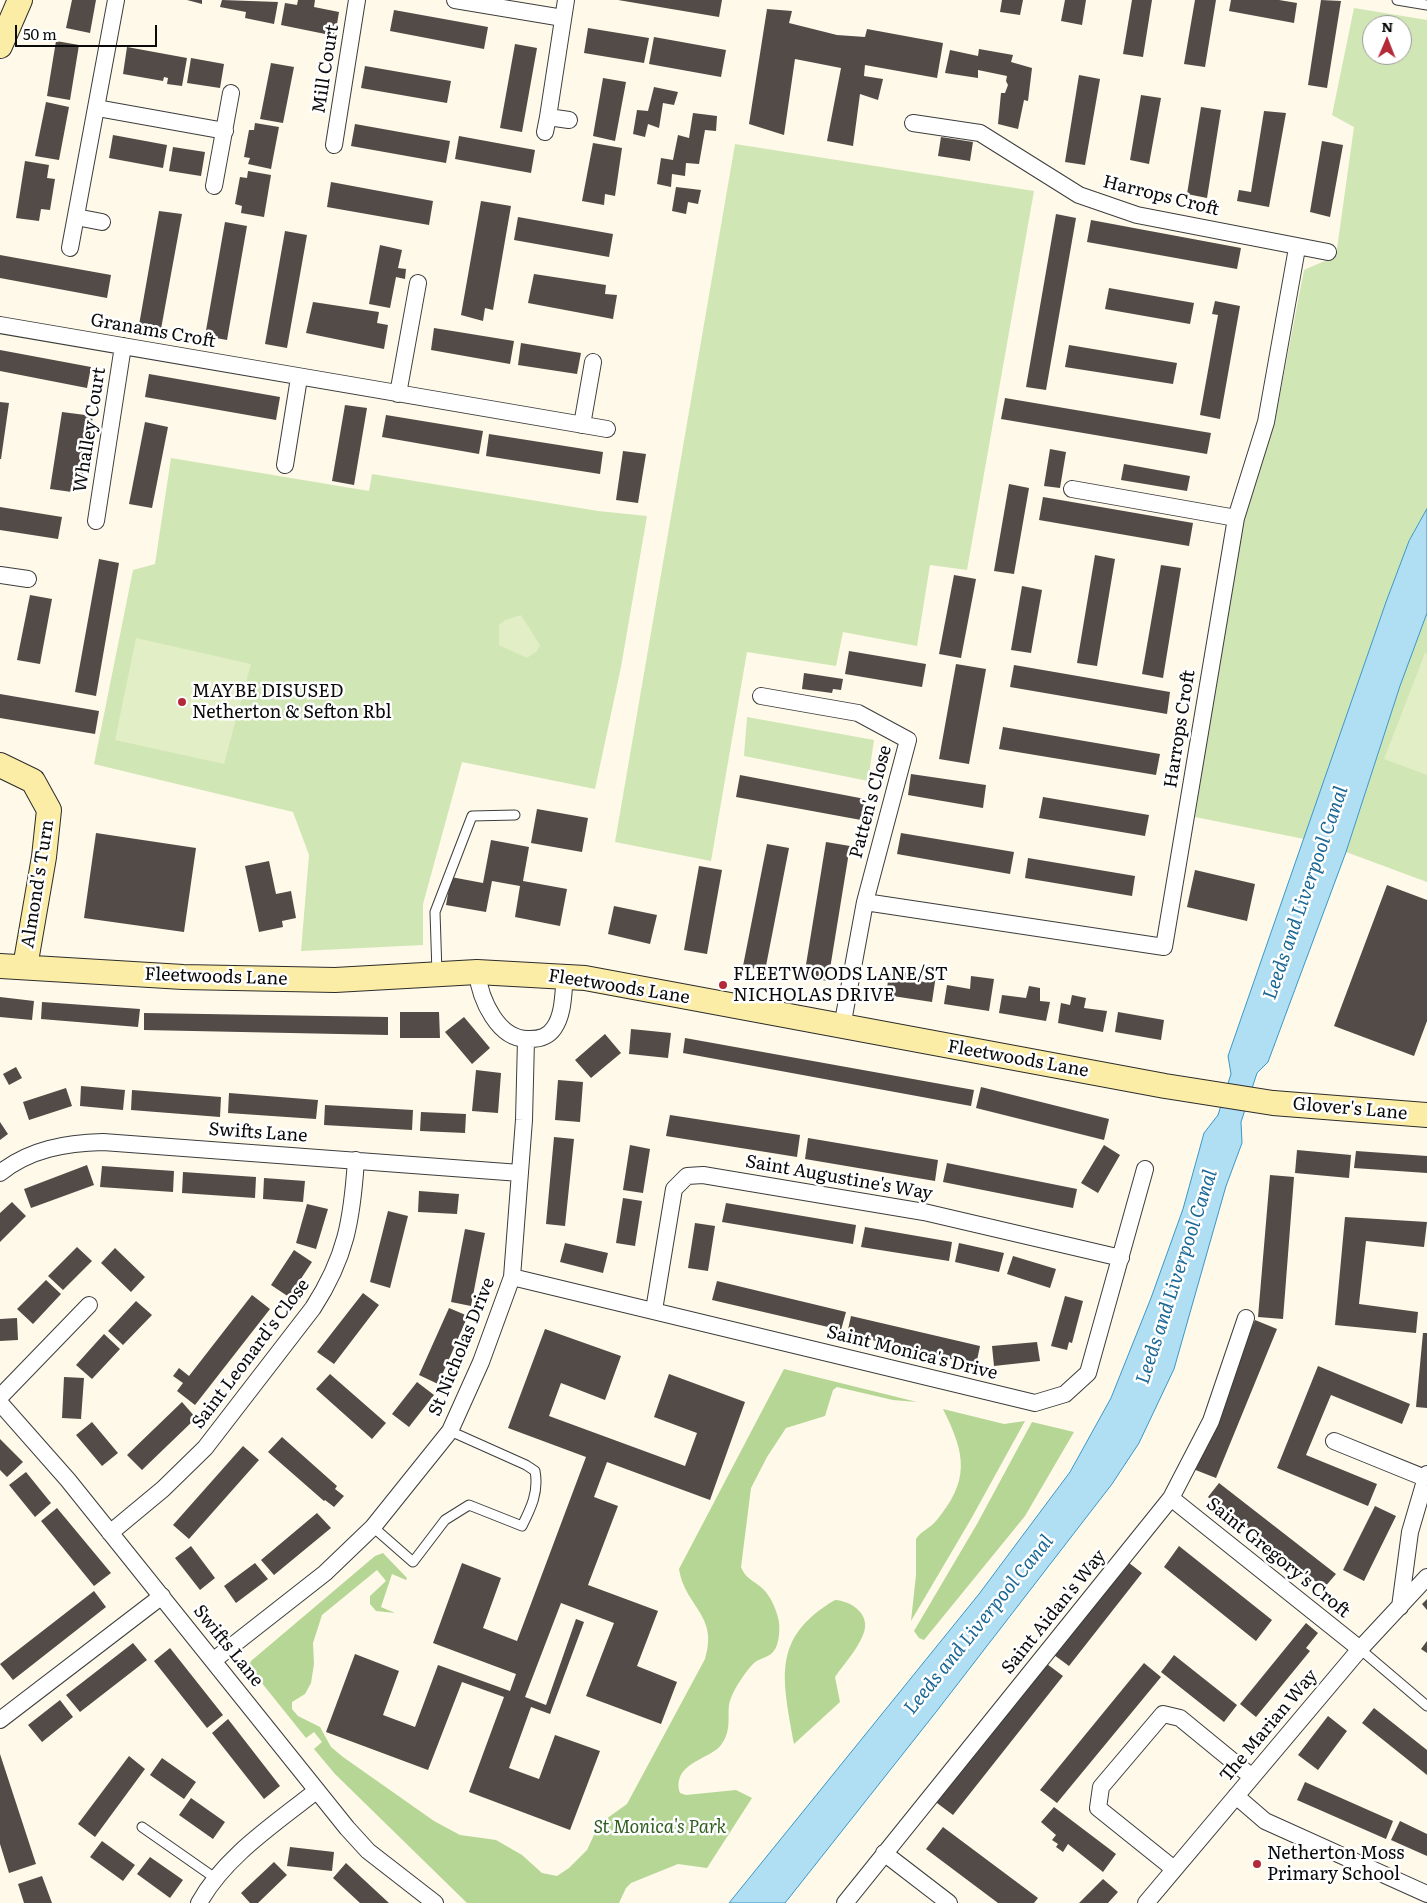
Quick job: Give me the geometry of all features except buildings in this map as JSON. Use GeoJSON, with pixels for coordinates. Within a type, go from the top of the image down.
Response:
{"type":"FeatureCollection","features":[{"type":"Feature","properties":{"kind":"street"},"geometry":{"type":"LineString","coordinates":[[0,46],[20,0]]}},
{"type":"Feature","properties":{"kind":"street"},"geometry":{"type":"LineString","coordinates":[[70,248],[116,0]]}},
{"type":"Feature","properties":{"kind":"street","name":"Mill Court"},"geometry":{"type":"LineString","coordinates":[[334,145],[357,0]]}},
{"type":"Feature","properties":{"kind":"street"},"geometry":{"type":"LineString","coordinates":[[455,0],[563,18]]}},
{"type":"Feature","properties":{"kind":"street"},"geometry":{"type":"LineString","coordinates":[[566,0],[547,125],[569,120]]}},
{"type":"Feature","properties":{"kind":"street"},"geometry":{"type":"LineString","coordinates":[[214,186],[231,93]]}},
{"type":"Feature","properties":{"kind":"street"},"geometry":{"type":"LineString","coordinates":[[97,108],[225,131]]}},
{"type":"Feature","properties":{"kind":"street","name":"Harrops Croft"},"geometry":{"type":"LineString","coordinates":[[914,123],[980,133],[1079,195],[1129,212],[1298,248],[1328,252]]}},
{"type":"Feature","properties":{"kind":"street"},"geometry":{"type":"LineString","coordinates":[[76,217],[102,222]]}},
{"type":"Feature","properties":{"kind":"street","name":"Harrops Croft"},"geometry":{"type":"LineString","coordinates":[[865,902],[1164,947],[1236,518],[1266,422],[1298,248]]}},
{"type":"Feature","properties":{"kind":"street"},"geometry":{"type":"LineString","coordinates":[[398,394],[418,283]]}},
{"type":"Feature","properties":{"kind":"street","name":"Granams Croft"},"geometry":{"type":"LineString","coordinates":[[0,326],[607,429]]}},
{"type":"Feature","properties":{"kind":"street","name":"Whalley Court"},"geometry":{"type":"LineString","coordinates":[[96,521],[122,346]]}},
{"type":"Feature","properties":{"kind":"street"},"geometry":{"type":"LineString","coordinates":[[582,425],[593,362]]}},
{"type":"Feature","properties":{"kind":"street"},"geometry":{"type":"LineString","coordinates":[[285,465],[299,378]]}},
{"type":"Feature","properties":{"kind":"street"},"geometry":{"type":"LineString","coordinates":[[1072,489],[1236,518]]}},
{"type":"Feature","properties":{"kind":"street"},"geometry":{"type":"LineString","coordinates":[[0,574],[28,579]]}},
{"type":"Feature","properties":{"kind":"street","name":"Patten's Close"},"geometry":{"type":"LineString","coordinates":[[761,696],[858,713],[908,740],[865,902],[842,1027]]}},
{"type":"Feature","properties":{"kind":"street","name":"Almond's Turn"},"geometry":{"type":"LineString","coordinates":[[0,764],[34,781],[49,810],[44,857],[25,967]]}},
{"type":"Feature","properties":{"kind":"street","name":"Fleetwoods Lane"},"geometry":{"type":"LineString","coordinates":[[0,966],[183,977],[335,980],[478,972],[565,976],[1201,1092],[1273,1103]]}},
{"type":"Feature","properties":{"kind":"street"},"geometry":{"type":"LineString","coordinates":[[478,972],[482,997],[487,1007],[506,1030],[516,1038],[526,1040],[540,1039],[548,1035],[554,1028],[559,1019],[565,976]]}},
{"type":"Feature","properties":{"kind":"street","name":"St Nicholas Drive"},"geometry":{"type":"LineString","coordinates":[[214,1660],[325,1573],[373,1527],[450,1430],[481,1362],[512,1277],[520,1173],[526,1040]]}},
{"type":"Feature","properties":{"kind":"street","name":"Glover's Lane"},"geometry":{"type":"LineString","coordinates":[[1273,1103],[1427,1115]]}},
{"type":"Feature","properties":{"kind":"street","name":"Swifts Lane"},"geometry":{"type":"LineString","coordinates":[[0,1173],[28,1156],[65,1145],[84,1142],[520,1173]]}},
{"type":"Feature","properties":{"kind":"street","name":"Saint Leonard's Close"},"geometry":{"type":"LineString","coordinates":[[110,1533],[163,1489],[205,1448],[259,1381],[322,1295],[345,1246],[350,1222],[356,1160]]}},
{"type":"Feature","properties":{"kind":"street","name":"Saint Monica's Drive"},"geometry":{"type":"LineString","coordinates":[[512,1277],[1034,1403],[1065,1394],[1088,1373],[1145,1169]]}},
{"type":"Feature","properties":{"kind":"street","name":"Saint Augustine's Way"},"geometry":{"type":"LineString","coordinates":[[654,1310],[674,1189],[687,1176],[703,1175],[924,1212],[1121,1258]]}},
{"type":"Feature","properties":{"kind":"street"},"geometry":{"type":"LineString","coordinates":[[0,1397],[88,1305]]}},
{"type":"Feature","properties":{"kind":"street","name":"Saint Aidan's Way"},"geometry":{"type":"LineString","coordinates":[[845,1903],[1171,1498],[1212,1421],[1246,1318]]}},
{"type":"Feature","properties":{"kind":"street","name":"Swifts Lane"},"geometry":{"type":"LineString","coordinates":[[0,1403],[68,1480],[214,1660],[316,1790],[368,1850],[435,1903]]}},
{"type":"Feature","properties":{"kind":"street"},"geometry":{"type":"LineString","coordinates":[[1334,1441],[1426,1476],[1410,1532],[1400,1606]]}},
{"type":"Feature","properties":{"kind":"street","name":"Saint Gregory's Croft"},"geometry":{"type":"LineString","coordinates":[[1171,1498],[1360,1649]]}},
{"type":"Feature","properties":{"kind":"street","name":"The Marian Way"},"geometry":{"type":"LineString","coordinates":[[1146,1903],[1360,1649],[1427,1577]]}},
{"type":"Feature","properties":{"kind":"street"},"geometry":{"type":"LineString","coordinates":[[0,1720],[162,1596]]}},
{"type":"Feature","properties":{"kind":"street"},"geometry":{"type":"LineString","coordinates":[[1174,1869],[1098,1808],[1101,1787],[1163,1714],[1180,1718],[1252,1777]]}},
{"type":"Feature","properties":{"kind":"street"},"geometry":{"type":"LineString","coordinates":[[199,1903],[215,1878],[246,1847],[316,1790]]}},
{"type":"Feature","properties":{"kind":"street"},"geometry":{"type":"LineString","coordinates":[[1236,1796],[1264,1821],[1427,1894]]}},
{"type":"Feature","properties":{"kind":"street"},"geometry":{"type":"LineString","coordinates":[[884,1853],[949,1903]]}},
{"type":"Feature","properties":{"kind":"lane"},"geometry":{"type":"LineString","coordinates":[[1397,0],[1427,5]]}},
{"type":"Feature","properties":{"kind":"lane"},"geometry":{"type":"LineString","coordinates":[[437,973],[435,912],[472,816],[514,815]]}},
{"type":"Feature","properties":{"kind":"lane"},"geometry":{"type":"LineString","coordinates":[[373,1527],[413,1562],[445,1520],[469,1505],[522,1526],[534,1501],[538,1483],[535,1471],[450,1430]]}},
{"type":"Feature","properties":{"kind":"lane"},"geometry":{"type":"LineString","coordinates":[[1360,1649],[1427,1706]]}},
{"type":"Feature","properties":{"kind":"lane"},"geometry":{"type":"LineString","coordinates":[[142,1826],[215,1878]]}},
{"type":"Feature","properties":{"kind":"green space"},"geometry":{"type":"Polygon","coordinates":[[[1354,8],[1397,15],[1362,15],[1362,65],[1412,65],[1412,18],[1427,20],[1427,509],[1409,541],[1386,602],[1304,839],[1195,817],[1242,517],[1274,425],[1304,270],[1336,256],[1354,127],[1332,115],[1354,8]]]}},
{"type":"Feature","properties":{"kind":"green space"},"geometry":{"type":"Polygon","coordinates":[[[735,144],[1034,191],[967,570],[930,565],[917,646],[843,632],[836,666],[747,652],[711,861],[615,842],[735,144]]]}},
{"type":"Feature","properties":{"kind":"green space"},"geometry":{"type":"Polygon","coordinates":[[[171,458],[369,491],[372,474],[598,511],[647,516],[621,667],[595,789],[462,762],[423,904],[423,945],[301,951],[309,855],[293,812],[94,764],[133,570],[155,564],[171,458]]]}},
{"type":"Feature","properties":{"kind":"green space"},"geometry":{"type":"Polygon","coordinates":[[[1427,613],[1427,882],[1346,852],[1400,686],[1427,613]]]}},
{"type":"Feature","properties":{"kind":"green space"},"geometry":{"type":"Polygon","coordinates":[[[521,615],[540,645],[537,651],[527,658],[499,645],[499,625],[505,620],[521,615]]]}},
{"type":"Feature","properties":{"kind":"green space","name":"MAYBE DISUSED Netherton & Sefton Rbl"},"geometry":{"type":"Polygon","coordinates":[[[136,638],[251,664],[224,764],[115,740],[136,638]]]}},
{"type":"Feature","properties":{"kind":"green space"},"geometry":{"type":"Polygon","coordinates":[[[1425,653],[1427,654],[1427,775],[1384,759],[1425,653]]]}},
{"type":"Feature","properties":{"kind":"green space"},"geometry":{"type":"Polygon","coordinates":[[[747,717],[874,740],[868,781],[744,756],[747,717]]]}},
{"type":"Feature","properties":{"kind":"green space","name":"St Monica's Park"},"geometry":{"type":"Polygon","coordinates":[[[784,1369],[917,1402],[893,1400],[837,1387],[833,1390],[825,1416],[786,1428],[767,1457],[751,1488],[741,1567],[747,1577],[765,1591],[773,1604],[779,1622],[777,1644],[771,1654],[754,1663],[735,1689],[729,1703],[727,1732],[721,1745],[686,1768],[681,1775],[679,1783],[680,1793],[686,1795],[736,1790],[752,1798],[707,1868],[678,1864],[631,1883],[626,1888],[619,1903],[467,1903],[335,1774],[314,1749],[322,1742],[314,1732],[306,1738],[249,1667],[251,1661],[375,1556],[383,1553],[407,1578],[406,1580],[392,1574],[381,1607],[395,1613],[376,1611],[370,1604],[370,1596],[386,1581],[377,1570],[322,1615],[313,1643],[314,1664],[311,1683],[305,1694],[292,1702],[292,1709],[298,1716],[320,1727],[331,1747],[343,1757],[434,1821],[460,1835],[496,1840],[522,1855],[542,1873],[557,1876],[569,1868],[587,1850],[599,1824],[627,1804],[705,1659],[708,1632],[705,1621],[682,1582],[679,1569],[784,1369]]]}},
{"type":"Feature","properties":{"kind":"green space"},"geometry":{"type":"Polygon","coordinates":[[[943,1409],[1004,1424],[1025,1421],[971,1519],[911,1621],[916,1575],[916,1539],[936,1521],[947,1506],[955,1493],[961,1467],[956,1440],[943,1409]]]}},
{"type":"Feature","properties":{"kind":"green space"},"geometry":{"type":"Polygon","coordinates":[[[1032,1422],[1074,1432],[1025,1516],[924,1640],[919,1638],[914,1631],[977,1524],[1032,1422]]]}},
{"type":"Feature","properties":{"kind":"green space"},"geometry":{"type":"Polygon","coordinates":[[[835,1600],[848,1603],[859,1610],[865,1621],[865,1628],[857,1646],[835,1677],[840,1702],[794,1744],[785,1680],[786,1662],[791,1645],[800,1630],[814,1614],[835,1600]]]}},
{"type":"Feature","properties":{"kind":"water","name":"Leeds and Liverpool Canal"},"geometry":{"type":"Polygon","coordinates":[[[1427,509],[1427,613],[1400,686],[1346,852],[1268,1062],[1257,1073],[1241,1122],[1242,1143],[1226,1186],[1174,1369],[1139,1443],[1112,1484],[936,1712],[785,1903],[729,1903],[979,1594],[1070,1472],[1111,1398],[1151,1298],[1183,1209],[1204,1133],[1218,1115],[1231,1074],[1228,1056],[1386,602],[1409,541],[1427,509]]]}},
{"type":"Feature","properties":{"kind":"place","name":"MAYBE DISUSED Netherton & Sefton Rbl"},"geometry":{"type":"Point","coordinates":[182,702]}},
{"type":"Feature","properties":{"kind":"place","name":"FLEETWOODS LANE/ST NICHOLAS DRIVE"},"geometry":{"type":"Point","coordinates":[723,985]}},
{"type":"Feature","properties":{"kind":"place","name":"Netherton Moss Primary School"},"geometry":{"type":"Point","coordinates":[1257,1864]}}]}
